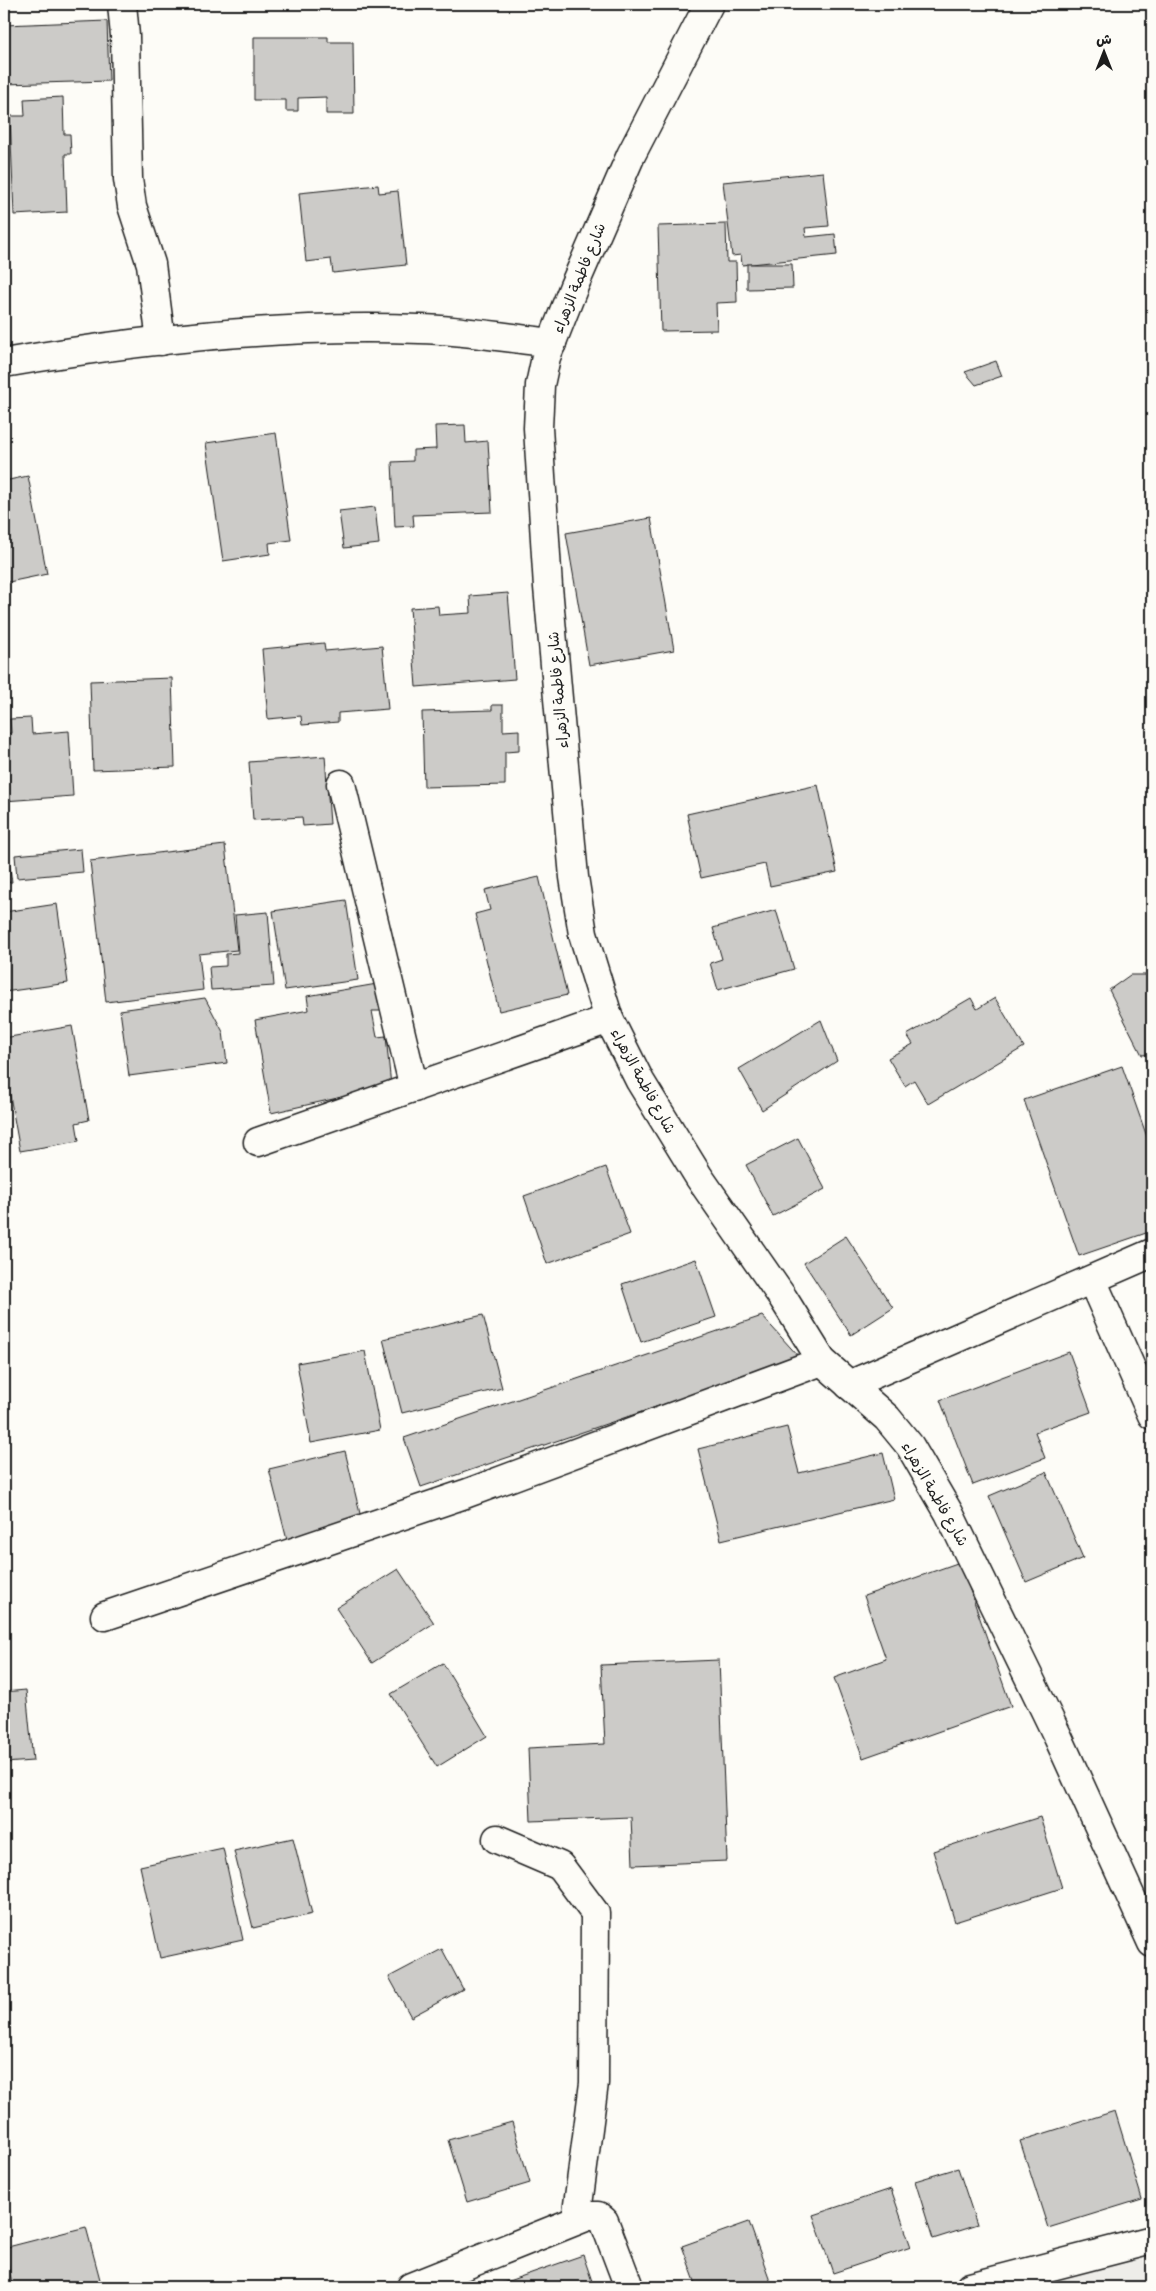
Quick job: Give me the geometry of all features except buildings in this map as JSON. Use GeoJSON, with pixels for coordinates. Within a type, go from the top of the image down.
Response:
{"type":"FeatureCollection","features":[{"type":"Feature","properties":{"kind":"street"},"geometry":{"type":"LineString","coordinates":[[122,4],[128,179],[132,206],[151,264],[161,341]]}},
{"type":"Feature","properties":{"kind":"street","name":"شارع فاطمة الزهراء"},"geometry":{"type":"LineString","coordinates":[[709,4],[631,155],[574,286],[552,343],[540,385],[538,428],[548,587],[574,877],[583,934],[610,1019],[640,1081],[699,1177],[784,1298],[822,1362],[887,1418],[910,1446],[949,1513],[1058,1737],[1152,1943]]}},
{"type":"Feature","properties":{"kind":"street"},"geometry":{"type":"LineString","coordinates":[[4,363],[85,349],[297,328],[421,329],[552,343]]}},
{"type":"Feature","properties":{"kind":"street"},"geometry":{"type":"LineString","coordinates":[[341,784],[414,1088]]}},
{"type":"Feature","properties":{"kind":"street"},"geometry":{"type":"LineString","coordinates":[[258,1142],[610,1019]]}},
{"type":"Feature","properties":{"kind":"street"},"geometry":{"type":"LineString","coordinates":[[848,1385],[1152,1254]]}},
{"type":"Feature","properties":{"kind":"street"},"geometry":{"type":"LineString","coordinates":[[1092,1280],[1152,1415]]}},
{"type":"Feature","properties":{"kind":"street"},"geometry":{"type":"LineString","coordinates":[[105,1616],[465,1494],[822,1362]]}},
{"type":"Feature","properties":{"kind":"street"},"geometry":{"type":"LineString","coordinates":[[496,1839],[560,1866],[595,1913],[594,2083],[576,2220]]}},
{"type":"Feature","properties":{"kind":"street"},"geometry":{"type":"LineString","coordinates":[[411,2287],[588,2216],[598,2216],[604,2221],[629,2287]]}},
{"type":"Feature","properties":{"kind":"street"},"geometry":{"type":"LineString","coordinates":[[970,2287],[1152,2240]]}},
{"type":"Feature","properties":{"kind":"shaded area"},"geometry":{"type":"Polygon","coordinates":[[[1142,2253],[1151,2287],[996,2287],[1142,2253]]]}}]}
